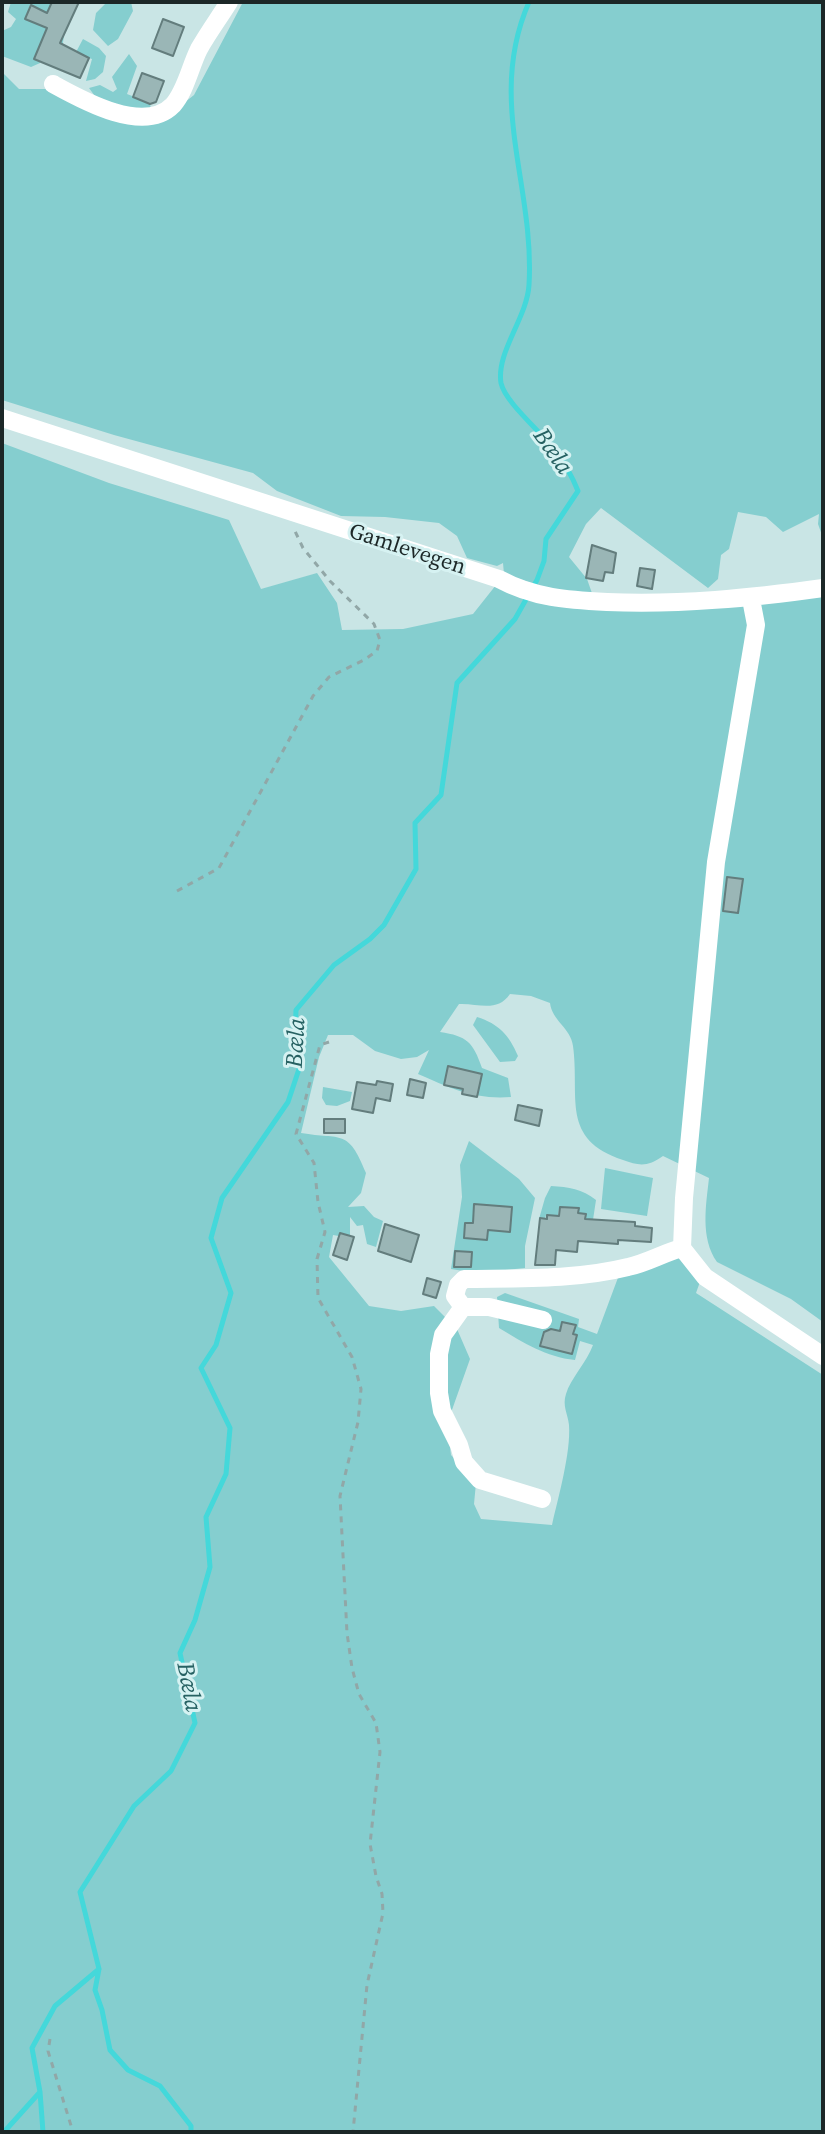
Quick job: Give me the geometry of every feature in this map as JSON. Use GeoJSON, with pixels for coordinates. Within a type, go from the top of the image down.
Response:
{"type":"FeatureCollection","features":[{"type":"Feature","properties":{"kind":"street"},"geometry":{"type":"LineString","coordinates":[[53,84],[114,112],[136,117],[159,114],[178,98],[199,50],[229,2]]}},
{"type":"Feature","properties":{"kind":"street","name":"Gamlevegen"},"geometry":{"type":"LineString","coordinates":[[2,418],[499,579],[544,597],[652,604],[751,599],[823,588]]}},
{"type":"Feature","properties":{"kind":"street"},"geometry":{"type":"LineString","coordinates":[[751,599],[756,625],[716,862],[682,1248],[705,1277],[823,1356]]}},
{"type":"Feature","properties":{"kind":"street"},"geometry":{"type":"LineString","coordinates":[[463,1307],[455,1296],[458,1285],[464,1279],[599,1272],[630,1267],[682,1248]]}},
{"type":"Feature","properties":{"kind":"street"},"geometry":{"type":"LineString","coordinates":[[463,1307],[489,1307],[543,1320]]}},
{"type":"Feature","properties":{"kind":"street"},"geometry":{"type":"LineString","coordinates":[[463,1307],[443,1335],[439,1354],[442,1411],[464,1462],[480,1480],[542,1499]]}},
{"type":"Feature","properties":{"kind":"path"},"geometry":{"type":"LineString","coordinates":[[177,891],[219,868],[313,696],[329,677],[377,651],[380,640],[374,624],[330,581],[303,548],[286,511]]}},
{"type":"Feature","properties":{"kind":"path"},"geometry":{"type":"LineString","coordinates":[[329,1042],[320,1045],[296,1134],[314,1163],[325,1232],[317,1259],[318,1298],[352,1357],[361,1389],[358,1422],[340,1496],[347,1633],[359,1694],[376,1723],[380,1752],[370,1844],[382,1894],[383,1913],[367,1985],[361,2061],[352,2117],[353,2132]]}},
{"type":"Feature","properties":{"kind":"path"},"geometry":{"type":"LineString","coordinates":[[50,2039],[48,2051],[73,2132]]}},
{"type":"Feature","properties":{"kind":"shaded area"},"geometry":{"type":"Polygon","coordinates":[[[11,2],[51,2],[50,14],[30,5],[25,18],[64,35],[62,50],[45,45],[40,63],[31,67],[2,56],[2,31],[11,27],[16,19],[8,12],[11,2]]]}},
{"type":"Feature","properties":{"kind":"shaded area"},"geometry":{"type":"Polygon","coordinates":[[[107,2],[131,2],[133,11],[118,39],[108,46],[93,30],[96,13],[107,2]]]}},
{"type":"Feature","properties":{"kind":"shaded area"},"geometry":{"type":"Polygon","coordinates":[[[243,2],[823,2],[823,538],[818,524],[819,514],[783,532],[766,517],[738,512],[729,549],[721,555],[718,579],[708,588],[601,508],[586,524],[569,557],[587,579],[593,596],[564,594],[504,574],[503,563],[497,566],[467,558],[457,536],[439,523],[341,516],[277,491],[253,473],[2,400],[2,72],[19,89],[55,89],[97,99],[89,88],[100,85],[113,92],[117,89],[112,77],[129,54],[137,66],[127,94],[150,103],[151,111],[170,114],[194,95],[243,2]]]}},
{"type":"Feature","properties":{"kind":"shaded area"},"geometry":{"type":"Polygon","coordinates":[[[83,39],[106,56],[103,72],[95,79],[86,81],[92,59],[75,54],[83,39]]]}},
{"type":"Feature","properties":{"kind":"shaded area"},"geometry":{"type":"Polygon","coordinates":[[[2,443],[109,483],[229,520],[261,589],[317,573],[337,603],[342,630],[403,629],[473,614],[496,585],[555,605],[823,590],[823,1322],[791,1299],[717,1262],[706,1232],[709,1178],[663,1156],[648,1164],[629,1162],[603,1151],[590,1141],[577,1115],[572,1040],[554,1015],[550,1003],[531,996],[510,994],[505,1000],[487,1006],[459,1004],[440,1032],[463,1038],[472,1046],[482,1068],[508,1078],[511,1097],[474,1095],[418,1074],[429,1050],[417,1057],[401,1059],[375,1051],[353,1035],[328,1035],[319,1057],[301,1133],[335,1137],[348,1142],[366,1173],[361,1193],[348,1207],[364,1206],[374,1217],[383,1221],[376,1247],[367,1244],[363,1225],[357,1226],[350,1217],[350,1238],[333,1235],[329,1257],[369,1306],[401,1311],[434,1306],[457,1329],[470,1359],[447,1424],[451,1455],[476,1483],[474,1504],[481,1519],[552,1525],[568,1449],[569,1425],[565,1398],[593,1345],[580,1341],[575,1360],[545,1353],[508,1334],[499,1328],[497,1297],[505,1293],[579,1319],[578,1327],[597,1334],[619,1275],[680,1253],[701,1279],[696,1293],[823,1375],[823,2132],[2,2132],[2,443]]]}},
{"type":"Feature","properties":{"kind":"shaded area"},"geometry":{"type":"Polygon","coordinates":[[[477,1017],[491,1023],[507,1036],[518,1056],[515,1061],[500,1062],[473,1025],[477,1017]]]}},
{"type":"Feature","properties":{"kind":"shaded area"},"geometry":{"type":"Polygon","coordinates":[[[323,1087],[352,1092],[350,1101],[337,1106],[326,1105],[322,1098],[323,1087]]]}},
{"type":"Feature","properties":{"kind":"shaded area"},"geometry":{"type":"Polygon","coordinates":[[[469,1141],[519,1179],[535,1198],[525,1246],[525,1268],[476,1273],[451,1269],[462,1197],[460,1165],[469,1141]]]}},
{"type":"Feature","properties":{"kind":"shaded area"},"geometry":{"type":"Polygon","coordinates":[[[605,1168],[653,1178],[647,1216],[601,1209],[605,1168]]]}},
{"type":"Feature","properties":{"kind":"shaded area"},"geometry":{"type":"Polygon","coordinates":[[[551,1186],[575,1189],[596,1200],[591,1233],[578,1219],[578,1209],[559,1208],[558,1216],[546,1215],[545,1219],[539,1219],[551,1186]]]}},
{"type":"Feature","properties":{"kind":"building"},"geometry":{"type":"Polygon","coordinates":[[[52,2],[79,2],[60,43],[89,58],[80,78],[34,59],[47,28],[25,19],[31,5],[47,13],[52,2]]]}},
{"type":"Feature","properties":{"kind":"building"},"geometry":{"type":"Polygon","coordinates":[[[163,19],[184,27],[173,56],[152,48],[163,19]]]}},
{"type":"Feature","properties":{"kind":"building"},"geometry":{"type":"Polygon","coordinates":[[[142,73],[164,81],[156,102],[150,104],[133,97],[142,73]]]}},
{"type":"Feature","properties":{"kind":"building"},"geometry":{"type":"Polygon","coordinates":[[[592,545],[616,553],[613,573],[605,572],[603,581],[586,578],[592,545]]]}},
{"type":"Feature","properties":{"kind":"building"},"geometry":{"type":"Polygon","coordinates":[[[640,568],[655,570],[652,589],[637,586],[640,568]]]}},
{"type":"Feature","properties":{"kind":"building"},"geometry":{"type":"Polygon","coordinates":[[[727,877],[743,879],[738,913],[723,911],[727,877]]]}},
{"type":"Feature","properties":{"kind":"building"},"geometry":{"type":"Polygon","coordinates":[[[448,1066],[482,1074],[477,1097],[462,1094],[463,1089],[444,1085],[448,1066]]]}},
{"type":"Feature","properties":{"kind":"building"},"geometry":{"type":"Polygon","coordinates":[[[410,1079],[426,1083],[423,1098],[407,1095],[410,1079]]]}},
{"type":"Feature","properties":{"kind":"building"},"geometry":{"type":"Polygon","coordinates":[[[377,1081],[393,1084],[390,1101],[376,1098],[373,1113],[352,1109],[357,1082],[376,1085],[377,1081]]]}},
{"type":"Feature","properties":{"kind":"building"},"geometry":{"type":"Polygon","coordinates":[[[518,1105],[542,1110],[539,1126],[515,1120],[518,1105]]]}},
{"type":"Feature","properties":{"kind":"building"},"geometry":{"type":"Polygon","coordinates":[[[324,1119],[345,1119],[345,1133],[324,1133],[324,1119]]]}},
{"type":"Feature","properties":{"kind":"building"},"geometry":{"type":"Polygon","coordinates":[[[474,1204],[512,1207],[510,1232],[488,1230],[487,1240],[464,1238],[465,1223],[473,1223],[474,1204]]]}},
{"type":"Feature","properties":{"kind":"building"},"geometry":{"type":"Polygon","coordinates":[[[560,1207],[579,1208],[578,1213],[586,1214],[585,1219],[635,1222],[635,1226],[652,1228],[651,1242],[618,1240],[618,1244],[578,1241],[577,1252],[556,1250],[555,1265],[535,1265],[540,1218],[559,1216],[560,1207]]]}},
{"type":"Feature","properties":{"kind":"building"},"geometry":{"type":"Polygon","coordinates":[[[385,1224],[419,1235],[411,1262],[378,1251],[385,1224]]]}},
{"type":"Feature","properties":{"kind":"building"},"geometry":{"type":"Polygon","coordinates":[[[340,1233],[354,1237],[347,1260],[333,1255],[340,1233]]]}},
{"type":"Feature","properties":{"kind":"building"},"geometry":{"type":"Polygon","coordinates":[[[455,1251],[472,1252],[471,1267],[454,1267],[455,1251]]]}},
{"type":"Feature","properties":{"kind":"building"},"geometry":{"type":"Polygon","coordinates":[[[427,1278],[441,1282],[436,1298],[423,1294],[427,1278]]]}},
{"type":"Feature","properties":{"kind":"building"},"geometry":{"type":"Polygon","coordinates":[[[562,1322],[576,1325],[572,1354],[540,1346],[544,1332],[551,1329],[560,1331],[562,1322]]]}},
{"type":"Feature","properties":{"kind":"waterway","name":"Bæla"},"geometry":{"type":"LineString","coordinates":[[191,2132],[191,2126],[160,2086],[128,2070],[110,2050],[95,1990],[99,1969],[80,1892],[134,1806],[171,1771],[195,1723],[180,1653],[195,1620],[210,1567],[206,1517],[226,1474],[230,1428],[201,1368],[216,1345],[231,1293],[211,1238],[222,1198],[288,1102],[301,1063],[295,1037],[296,1010],[334,965],[384,925],[416,869],[415,823],[441,795],[457,683],[515,619],[537,580],[544,561],[546,539],[578,491],[558,454],[516,408],[501,383],[503,359],[523,310],[529,285],[529,248],[512,109],[512,74],[517,38],[529,2]]}},
{"type":"Feature","properties":{"kind":"waterway"},"geometry":{"type":"LineString","coordinates":[[43,2132],[32,2048],[55,2006],[99,1969]]}},
{"type":"Feature","properties":{"kind":"waterway"},"geometry":{"type":"LineString","coordinates":[[4,2132],[40,2092]]}}]}
